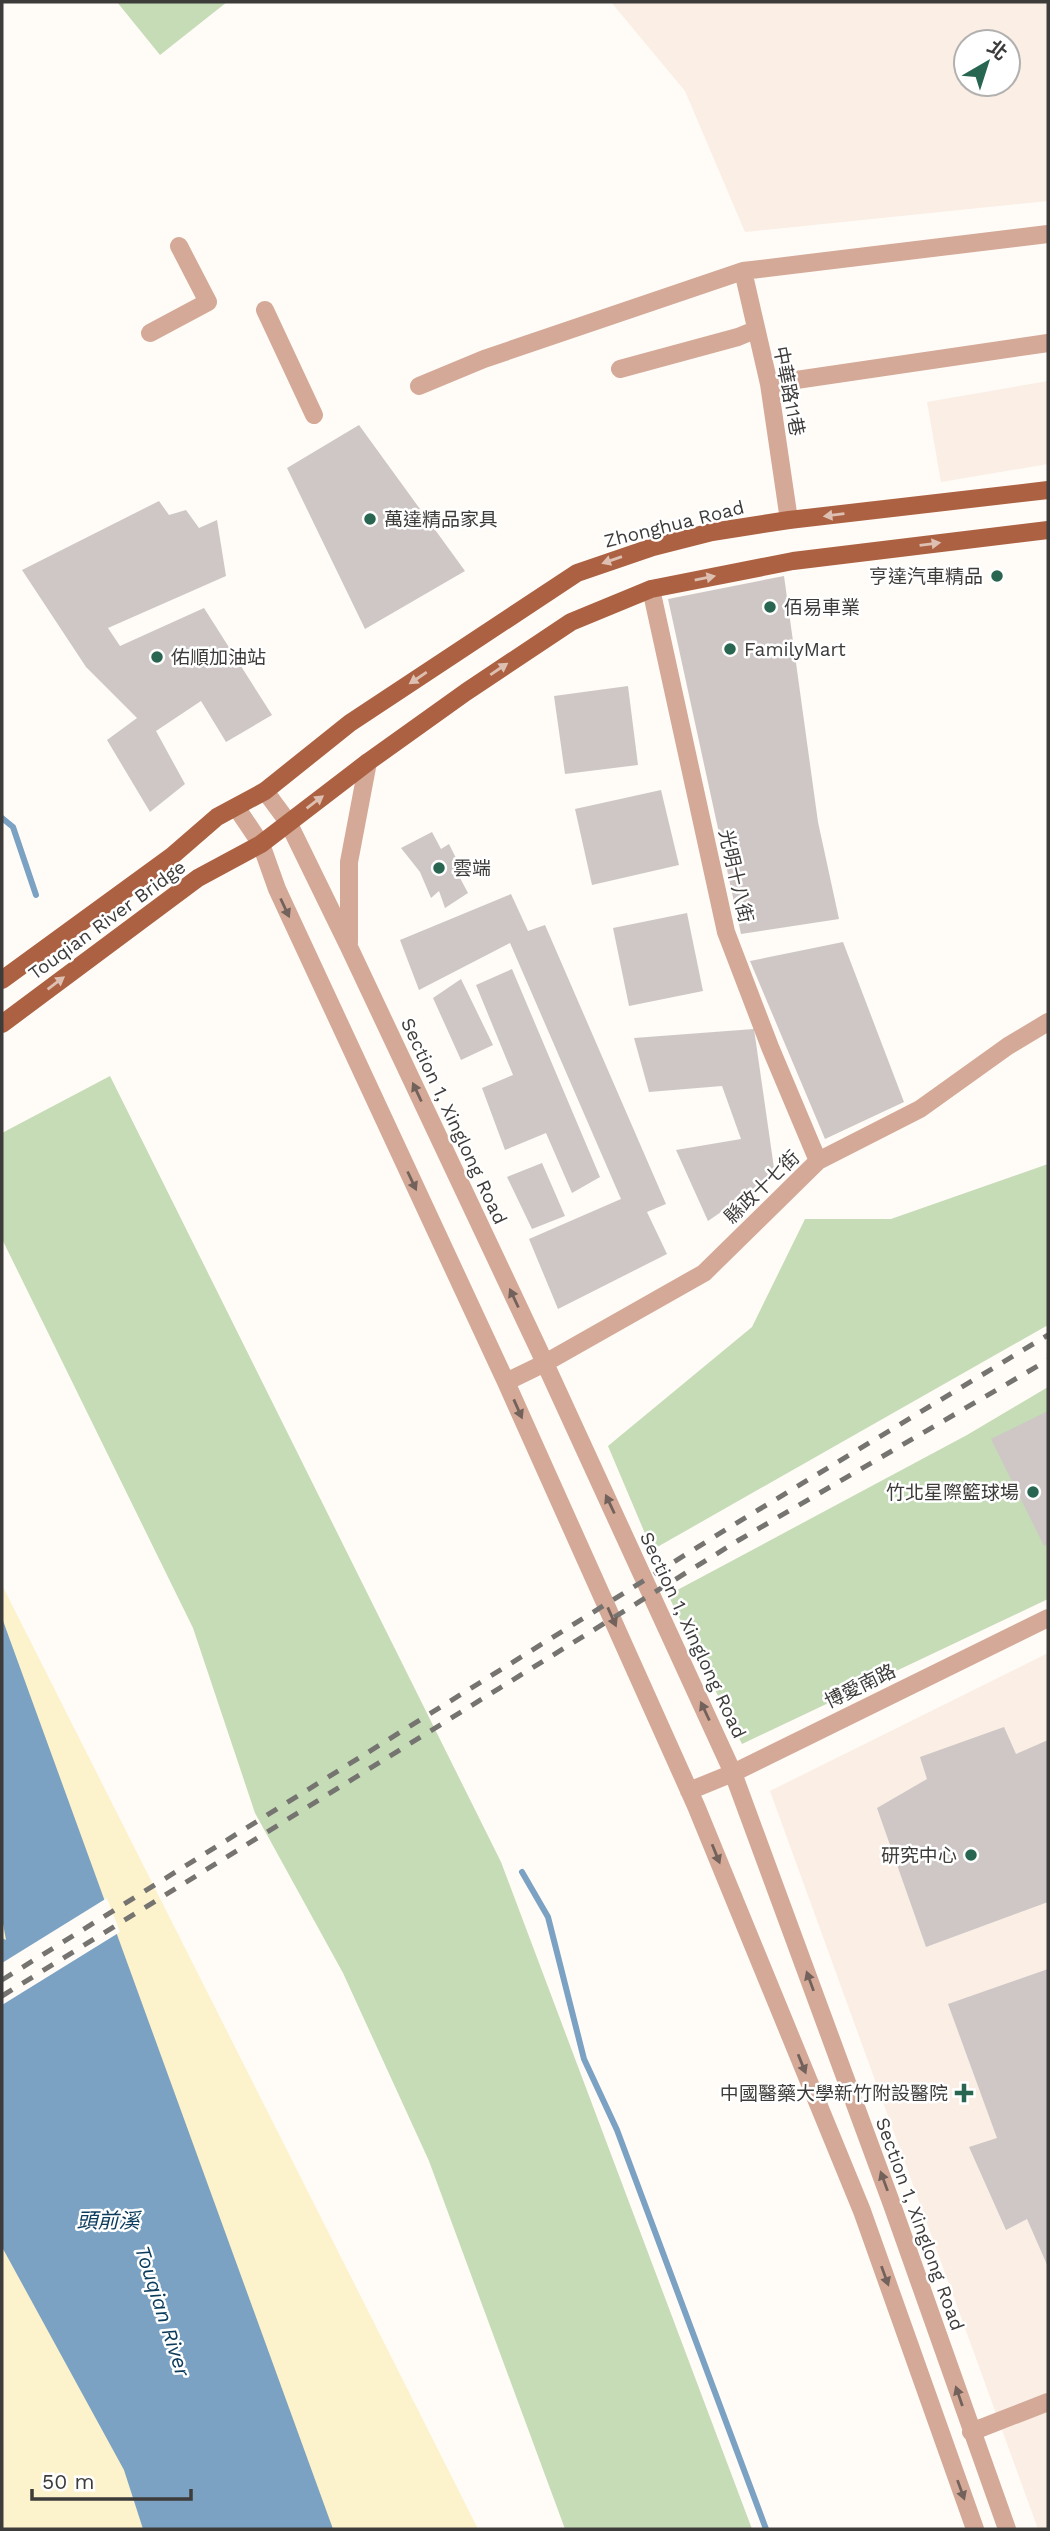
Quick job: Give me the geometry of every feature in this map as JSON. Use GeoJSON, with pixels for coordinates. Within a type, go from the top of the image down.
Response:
{"type":"FeatureCollection","features":[{"type":"Feature","properties":{"kind":"main road","name":"Zhonghua Road"},"geometry":{"type":"LineString","coordinates":[[217,817],[265,791],[350,723],[576,573],[712,532],[789,520],[1048,490]]}},
{"type":"Feature","properties":{"kind":"main road"},"geometry":{"type":"LineString","coordinates":[[261,844],[368,762],[571,622],[651,589],[793,561],[1048,530]]}},
{"type":"Feature","properties":{"kind":"main road","name":"Touqian River Bridge"},"geometry":{"type":"LineString","coordinates":[[2,980],[172,856],[217,817]]}},
{"type":"Feature","properties":{"kind":"main road","name":"Touqian River Bridge"},"geometry":{"type":"LineString","coordinates":[[2,1024],[198,877],[261,844]]}},
{"type":"Feature","properties":{"kind":"street"},"geometry":{"type":"LineString","coordinates":[[419,386],[484,359],[743,271],[1048,234]]}},
{"type":"Feature","properties":{"kind":"street"},"geometry":{"type":"LineString","coordinates":[[149,332],[208,302],[179,246]]}},
{"type":"Feature","properties":{"kind":"street","name":"中華路11巷"},"geometry":{"type":"LineString","coordinates":[[743,271],[769,384],[789,520]]}},
{"type":"Feature","properties":{"kind":"street"},"geometry":{"type":"LineString","coordinates":[[265,310],[314,415]]}},
{"type":"Feature","properties":{"kind":"street"},"geometry":{"type":"LineString","coordinates":[[620,369],[755,330]]}},
{"type":"Feature","properties":{"kind":"street"},"geometry":{"type":"LineString","coordinates":[[769,384],[1048,343]]}},
{"type":"Feature","properties":{"kind":"street","name":"光明十八街"},"geometry":{"type":"LineString","coordinates":[[651,589],[726,932],[818,1161]]}},
{"type":"Feature","properties":{"kind":"street"},"geometry":{"type":"LineString","coordinates":[[348,947],[349,862],[368,762]]}},
{"type":"Feature","properties":{"kind":"street","name":"Section 1, Xinglong Road"},"geometry":{"type":"LineString","coordinates":[[265,791],[288,822],[348,947],[545,1363],[733,1773],[887,2189],[1007,2529]]}},
{"type":"Feature","properties":{"kind":"street"},"geometry":{"type":"LineString","coordinates":[[236,807],[261,844],[277,889],[506,1382],[689,1791],[862,2211],[975,2529]]}},
{"type":"Feature","properties":{"kind":"street","name":"縣政十七街"},"geometry":{"type":"LineString","coordinates":[[506,1382],[545,1363],[704,1273],[818,1161],[920,1108],[1008,1046],[1048,1022]]}},
{"type":"Feature","properties":{"kind":"street","name":"博愛南路"},"geometry":{"type":"LineString","coordinates":[[689,1791],[733,1773],[1048,1618]]}},
{"type":"Feature","properties":{"kind":"street"},"geometry":{"type":"LineString","coordinates":[[971,2432],[1048,2402]]}},
{"type":"Feature","properties":{"kind":"shaded area"},"geometry":{"type":"Polygon","coordinates":[[[611,2],[1048,2],[1048,201],[745,232],[685,91],[611,2]]]}},
{"type":"Feature","properties":{"kind":"shaded area"},"geometry":{"type":"Polygon","coordinates":[[[1048,381],[1048,464],[941,482],[927,402],[1048,381]]]}},
{"type":"Feature","properties":{"kind":"shaded area","name":"中國醫藥大學新竹附設醫院"},"geometry":{"type":"Polygon","coordinates":[[[1048,1653],[1048,2529],[1038,2529],[770,1791],[1048,1653]]]}},
{"type":"Feature","properties":{"kind":"green space"},"geometry":{"type":"Polygon","coordinates":[[[117,2],[227,2],[160,55],[117,2]]]}},
{"type":"Feature","properties":{"kind":"green space"},"geometry":{"type":"Polygon","coordinates":[[[110,1076],[501,1862],[752,2529],[565,2529],[429,2161],[343,1973],[255,1813],[193,1628],[2,1239],[2,1133],[110,1076]]]}},
{"type":"Feature","properties":{"kind":"green space"},"geometry":{"type":"Polygon","coordinates":[[[1048,1164],[1048,1325],[652,1550],[608,1446],[752,1327],[805,1219],[891,1219],[1048,1164]]]}},
{"type":"Feature","properties":{"kind":"green space"},"geometry":{"type":"Polygon","coordinates":[[[1048,1387],[1048,1599],[742,1744],[668,1595],[967,1435],[1048,1387]]]}},
{"type":"Feature","properties":{"kind":"sand"},"geometry":{"type":"Polygon","coordinates":[[[2,1585],[478,2529],[2,2529],[2,1585]]]}},
{"type":"Feature","properties":{"kind":"water","name":"頭前溪"},"geometry":{"type":"Polygon","coordinates":[[[2,1618],[333,2529],[143,2529],[124,2470],[2,2247],[2,1938],[6,1940],[2,1918],[2,1618]]]}},
{"type":"Feature","properties":{"kind":"pier"},"geometry":{"type":"Polygon","coordinates":[[[107,1898],[120,1932],[2,2005],[2,1963],[107,1898]]]}},
{"type":"Feature","properties":{"kind":"building","name":"萬達精品家具"},"geometry":{"type":"Polygon","coordinates":[[[359,425],[465,571],[365,629],[287,468],[359,425]]]}},
{"type":"Feature","properties":{"kind":"building","name":"佑順加油站"},"geometry":{"type":"Polygon","coordinates":[[[159,501],[169,515],[186,510],[199,528],[217,520],[226,576],[108,628],[120,646],[204,608],[272,715],[226,742],[201,701],[156,731],[185,784],[150,812],[107,740],[137,718],[86,667],[22,570],[159,501]]]}},
{"type":"Feature","properties":{"kind":"building"},"geometry":{"type":"Polygon","coordinates":[[[784,576],[818,822],[839,919],[741,934],[668,599],[784,576]]]}},
{"type":"Feature","properties":{"kind":"building"},"geometry":{"type":"Polygon","coordinates":[[[628,686],[638,765],[565,774],[554,696],[628,686]]]}},
{"type":"Feature","properties":{"kind":"building"},"geometry":{"type":"Polygon","coordinates":[[[661,790],[679,865],[592,885],[575,809],[661,790]]]}},
{"type":"Feature","properties":{"kind":"building","name":"雲端"},"geometry":{"type":"Polygon","coordinates":[[[432,832],[441,849],[449,844],[465,876],[460,878],[468,893],[445,908],[439,891],[431,898],[420,872],[401,848],[432,832]]]}},
{"type":"Feature","properties":{"kind":"building"},"geometry":{"type":"Polygon","coordinates":[[[511,894],[528,931],[545,925],[666,1204],[647,1212],[667,1254],[558,1309],[529,1239],[621,1199],[510,943],[419,990],[400,940],[511,894]]]}},
{"type":"Feature","properties":{"kind":"building"},"geometry":{"type":"Polygon","coordinates":[[[687,913],[703,991],[629,1006],[613,928],[687,913]]]}},
{"type":"Feature","properties":{"kind":"building"},"geometry":{"type":"Polygon","coordinates":[[[843,942],[904,1102],[825,1139],[750,961],[843,942]]]}},
{"type":"Feature","properties":{"kind":"building"},"geometry":{"type":"Polygon","coordinates":[[[512,969],[600,1177],[572,1193],[546,1133],[505,1150],[482,1088],[513,1075],[476,985],[512,969]]]}},
{"type":"Feature","properties":{"kind":"building"},"geometry":{"type":"Polygon","coordinates":[[[461,979],[493,1045],[461,1060],[433,998],[461,979]]]}},
{"type":"Feature","properties":{"kind":"building"},"geometry":{"type":"Polygon","coordinates":[[[754,1029],[775,1175],[708,1221],[676,1150],[741,1139],[722,1086],[649,1092],[634,1038],[754,1029]]]}},
{"type":"Feature","properties":{"kind":"building"},"geometry":{"type":"Polygon","coordinates":[[[542,1163],[565,1216],[532,1229],[507,1177],[542,1163]]]}},
{"type":"Feature","properties":{"kind":"building","name":"竹北星際籃球場"},"geometry":{"type":"Polygon","coordinates":[[[1048,1411],[1048,1544],[1044,1546],[991,1439],[1048,1411]]]}},
{"type":"Feature","properties":{"kind":"building","name":"研究中心"},"geometry":{"type":"Polygon","coordinates":[[[1004,1727],[1016,1754],[1048,1740],[1048,1902],[926,1947],[877,1808],[927,1779],[920,1757],[1004,1727]]]}},
{"type":"Feature","properties":{"kind":"building"},"geometry":{"type":"Polygon","coordinates":[[[1048,1969],[1048,2267],[1027,2219],[1006,2230],[969,2147],[997,2138],[948,2004],[1048,1969]]]}},
{"type":"Feature","properties":{"kind":"waterway"},"geometry":{"type":"LineString","coordinates":[[2,818],[13,827],[36,895]]}},
{"type":"Feature","properties":{"kind":"waterway"},"geometry":{"type":"LineString","coordinates":[[522,1872],[548,1917],[584,2059],[617,2130],[766,2529]]}},
{"type":"Feature","properties":{"kind":"railway"},"geometry":{"type":"LineString","coordinates":[[2,1980],[730,1527],[1048,1335]]}},
{"type":"Feature","properties":{"kind":"railway"},"geometry":{"type":"LineString","coordinates":[[2,1996],[739,1540],[1048,1360]]}},
{"type":"Feature","properties":{"kind":"place","name":"萬達精品家具"},"geometry":{"type":"Point","coordinates":[370,519]}},
{"type":"Feature","properties":{"kind":"place","name":"亨達汽車精品"},"geometry":{"type":"Point","coordinates":[997,576]}},
{"type":"Feature","properties":{"kind":"place","name":"佰易車業"},"geometry":{"type":"Point","coordinates":[770,607]}},
{"type":"Feature","properties":{"kind":"place","name":"FamilyMart"},"geometry":{"type":"Point","coordinates":[730,649]}},
{"type":"Feature","properties":{"kind":"place","name":"佑順加油站"},"geometry":{"type":"Point","coordinates":[157,657]}},
{"type":"Feature","properties":{"kind":"place","name":"雲端"},"geometry":{"type":"Point","coordinates":[439,868]}},
{"type":"Feature","properties":{"kind":"place","name":"竹北星際籃球場"},"geometry":{"type":"Point","coordinates":[1033,1492]}},
{"type":"Feature","properties":{"kind":"place","name":"研究中心"},"geometry":{"type":"Point","coordinates":[971,1855]}},
{"type":"Feature","properties":{"kind":"place","name":"中國醫藥大學新竹附設醫院"},"geometry":{"type":"Point","coordinates":[964,2093]}},
{"type":"Feature","properties":{"kind":"water label","name":"Touqian River"},"geometry":{"type":"Point","coordinates":[163,2311]}}]}
